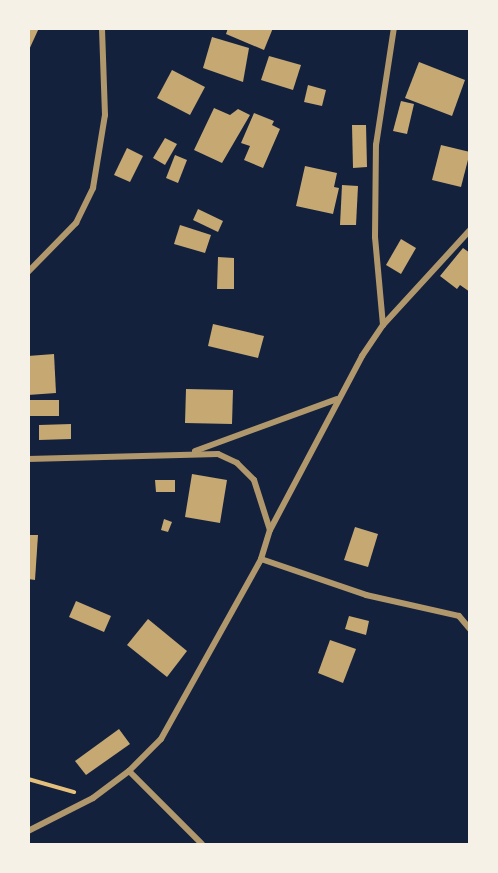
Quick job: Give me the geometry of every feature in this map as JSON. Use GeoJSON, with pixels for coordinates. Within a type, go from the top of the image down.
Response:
{"type":"FeatureCollection","features":[{"type":"Feature","properties":{"kind":"street"},"geometry":{"type":"LineString","coordinates":[[28,272],[76,223],[93,188],[105,115],[102,28]]}},
{"type":"Feature","properties":{"kind":"street"},"geometry":{"type":"LineString","coordinates":[[383,325],[375,237],[376,145],[394,28]]}},
{"type":"Feature","properties":{"kind":"street"},"geometry":{"type":"LineString","coordinates":[[28,831],[93,798],[129,771],[161,739],[261,559],[270,530],[338,399],[383,325],[470,230]]}},
{"type":"Feature","properties":{"kind":"street"},"geometry":{"type":"LineString","coordinates":[[192,452],[256,425],[338,399]]}},
{"type":"Feature","properties":{"kind":"street"},"geometry":{"type":"LineString","coordinates":[[28,459],[192,452],[218,454],[237,464],[255,480],[270,530]]}},
{"type":"Feature","properties":{"kind":"street"},"geometry":{"type":"LineString","coordinates":[[261,559],[366,595],[459,616],[470,629]]}},
{"type":"Feature","properties":{"kind":"street"},"geometry":{"type":"LineString","coordinates":[[129,771],[202,844]]}},
{"type":"Feature","properties":{"kind":"path"},"geometry":{"type":"LineString","coordinates":[[28,779],[93,798]]}},
{"type":"Feature","properties":{"kind":"building"},"geometry":{"type":"Polygon","coordinates":[[[28,28],[39,28],[28,52],[28,28]]]}},
{"type":"Feature","properties":{"kind":"building"},"geometry":{"type":"Polygon","coordinates":[[[228,28],[273,28],[264,50],[226,34],[228,28]]]}},
{"type":"Feature","properties":{"kind":"building"},"geometry":{"type":"Polygon","coordinates":[[[212,37],[249,48],[243,82],[203,68],[212,37]]]}},
{"type":"Feature","properties":{"kind":"building"},"geometry":{"type":"Polygon","coordinates":[[[269,56],[301,65],[293,90],[261,80],[269,56]]]}},
{"type":"Feature","properties":{"kind":"building"},"geometry":{"type":"Polygon","coordinates":[[[419,62],[465,80],[452,116],[405,98],[419,62]]]}},
{"type":"Feature","properties":{"kind":"building"},"geometry":{"type":"Polygon","coordinates":[[[172,70],[205,87],[190,115],[157,98],[172,70]]]}},
{"type":"Feature","properties":{"kind":"building"},"geometry":{"type":"Polygon","coordinates":[[[308,85],[326,90],[322,106],[304,102],[308,85]]]}},
{"type":"Feature","properties":{"kind":"building"},"geometry":{"type":"Polygon","coordinates":[[[401,101],[414,104],[407,134],[393,131],[401,101]]]}},
{"type":"Feature","properties":{"kind":"building"},"geometry":{"type":"Polygon","coordinates":[[[214,108],[230,115],[238,109],[250,115],[222,163],[194,150],[214,108]]]}},
{"type":"Feature","properties":{"kind":"building"},"geometry":{"type":"Polygon","coordinates":[[[254,113],[274,121],[272,125],[280,129],[263,168],[244,160],[250,146],[241,143],[254,113]]]}},
{"type":"Feature","properties":{"kind":"building"},"geometry":{"type":"Polygon","coordinates":[[[352,125],[366,125],[367,167],[353,168],[352,125]]]}},
{"type":"Feature","properties":{"kind":"building"},"geometry":{"type":"Polygon","coordinates":[[[165,138],[177,144],[165,165],[153,158],[165,138]]]}},
{"type":"Feature","properties":{"kind":"building"},"geometry":{"type":"Polygon","coordinates":[[[441,145],[470,152],[461,187],[432,180],[441,145]]]}},
{"type":"Feature","properties":{"kind":"building"},"geometry":{"type":"Polygon","coordinates":[[[127,148],[143,156],[130,182],[114,175],[127,148]]]}},
{"type":"Feature","properties":{"kind":"building"},"geometry":{"type":"Polygon","coordinates":[[[175,155],[187,160],[178,183],[166,178],[175,155]]]}},
{"type":"Feature","properties":{"kind":"building"},"geometry":{"type":"Polygon","coordinates":[[[305,166],[337,173],[334,187],[339,188],[333,214],[296,206],[305,166]]]}},
{"type":"Feature","properties":{"kind":"building"},"geometry":{"type":"Polygon","coordinates":[[[342,185],[358,186],[356,225],[340,225],[342,185]]]}},
{"type":"Feature","properties":{"kind":"building"},"geometry":{"type":"Polygon","coordinates":[[[198,209],[223,221],[218,232],[193,220],[198,209]]]}},
{"type":"Feature","properties":{"kind":"building"},"geometry":{"type":"Polygon","coordinates":[[[180,225],[211,235],[205,253],[174,244],[180,225]]]}},
{"type":"Feature","properties":{"kind":"building"},"geometry":{"type":"Polygon","coordinates":[[[401,239],[416,248],[401,274],[386,265],[401,239]]]}},
{"type":"Feature","properties":{"kind":"building"},"geometry":{"type":"Polygon","coordinates":[[[463,248],[470,253],[470,292],[460,285],[457,289],[440,276],[463,248]]]}},
{"type":"Feature","properties":{"kind":"building"},"geometry":{"type":"Polygon","coordinates":[[[218,257],[234,258],[234,289],[217,289],[218,257]]]}},
{"type":"Feature","properties":{"kind":"building"},"geometry":{"type":"Polygon","coordinates":[[[213,324],[264,336],[258,358],[208,346],[213,324]]]}},
{"type":"Feature","properties":{"kind":"building"},"geometry":{"type":"Polygon","coordinates":[[[54,354],[56,393],[28,395],[28,356],[54,354]]]}},
{"type":"Feature","properties":{"kind":"building"},"geometry":{"type":"Polygon","coordinates":[[[186,389],[233,390],[232,424],[185,423],[186,389]]]}},
{"type":"Feature","properties":{"kind":"building"},"geometry":{"type":"Polygon","coordinates":[[[29,400],[59,400],[59,416],[30,416],[29,400]]]}},
{"type":"Feature","properties":{"kind":"building"},"geometry":{"type":"Polygon","coordinates":[[[71,424],[71,439],[39,440],[39,425],[71,424]]]}},
{"type":"Feature","properties":{"kind":"building"},"geometry":{"type":"Polygon","coordinates":[[[192,474],[227,480],[220,523],[185,517],[192,474]]]}},
{"type":"Feature","properties":{"kind":"building"},"geometry":{"type":"Polygon","coordinates":[[[155,480],[175,480],[175,492],[156,492],[155,480]]]}},
{"type":"Feature","properties":{"kind":"building"},"geometry":{"type":"Polygon","coordinates":[[[164,519],[172,522],[168,532],[161,530],[164,519]]]}},
{"type":"Feature","properties":{"kind":"building"},"geometry":{"type":"Polygon","coordinates":[[[355,527],[378,534],[368,567],[344,560],[355,527]]]}},
{"type":"Feature","properties":{"kind":"building"},"geometry":{"type":"Polygon","coordinates":[[[28,535],[38,535],[35,580],[28,579],[28,535]]]}},
{"type":"Feature","properties":{"kind":"building"},"geometry":{"type":"Polygon","coordinates":[[[76,601],[111,616],[104,632],[69,617],[76,601]]]}},
{"type":"Feature","properties":{"kind":"building"},"geometry":{"type":"Polygon","coordinates":[[[349,616],[369,621],[366,635],[345,629],[349,616]]]}},
{"type":"Feature","properties":{"kind":"building"},"geometry":{"type":"Polygon","coordinates":[[[148,619],[187,651],[167,677],[127,645],[148,619]]]}},
{"type":"Feature","properties":{"kind":"building"},"geometry":{"type":"Polygon","coordinates":[[[330,640],[356,649],[343,683],[318,673],[330,640]]]}},
{"type":"Feature","properties":{"kind":"building"},"geometry":{"type":"Polygon","coordinates":[[[119,729],[130,744],[86,775],[75,761],[119,729]]]}}]}
